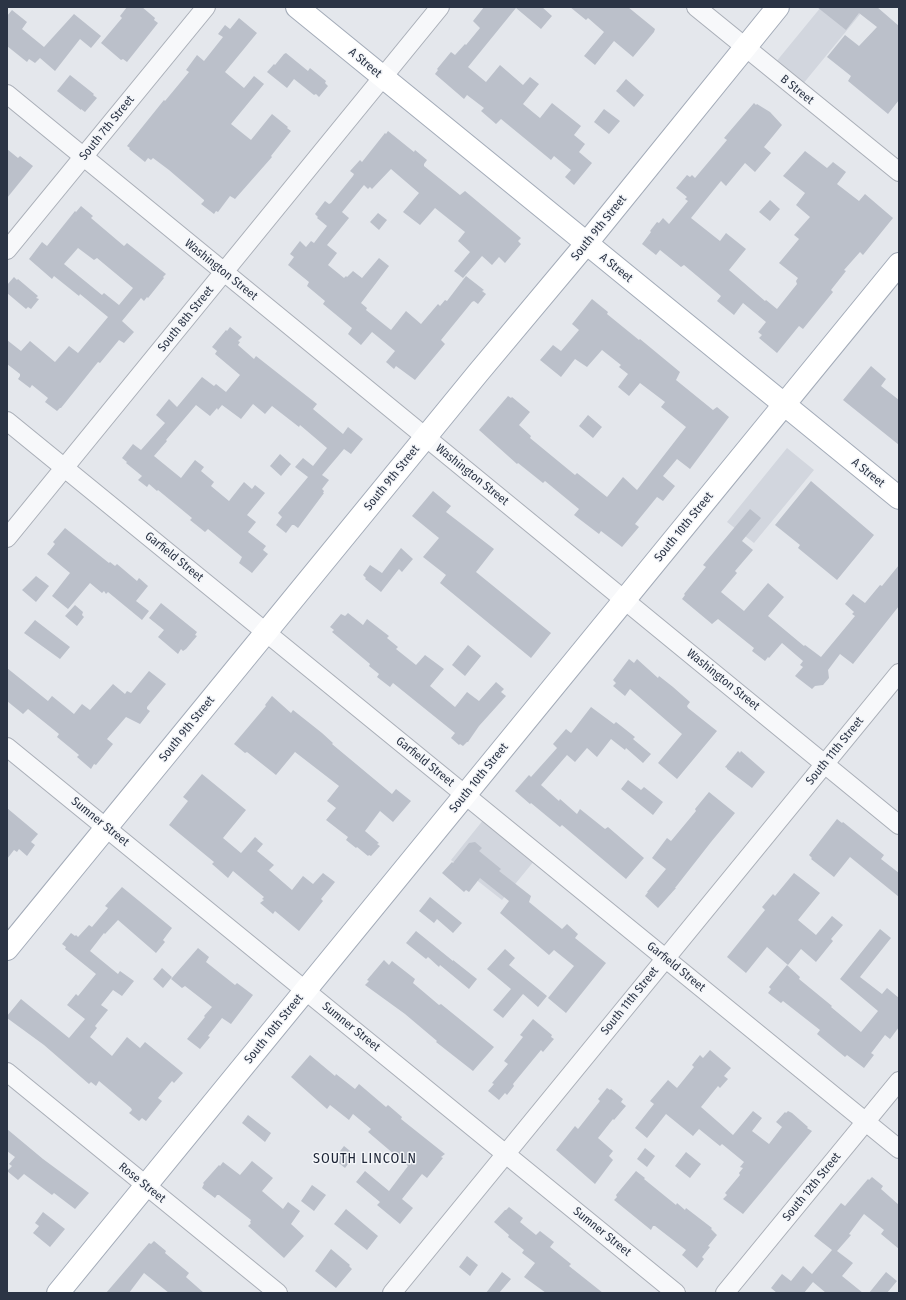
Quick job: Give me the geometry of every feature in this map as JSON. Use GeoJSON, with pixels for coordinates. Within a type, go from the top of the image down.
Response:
{"type":"FeatureCollection","features":[{"type":"Feature","properties":{"kind":"main road","name":"A Street"},"geometry":{"type":"LineString","coordinates":[[297,7],[382,78],[899,498]]}},
{"type":"Feature","properties":{"kind":"main road","name":"South 9th Street"},"geometry":{"type":"LineString","coordinates":[[7,949],[586,244],[778,7]]}},
{"type":"Feature","properties":{"kind":"main road","name":"South 10th Street"},"geometry":{"type":"LineString","coordinates":[[58,1293],[899,264]]}},
{"type":"Feature","properties":{"kind":"street","name":"South 7th Street"},"geometry":{"type":"LineString","coordinates":[[7,250],[206,7]]}},
{"type":"Feature","properties":{"kind":"street","name":"South 8th Street"},"geometry":{"type":"LineString","coordinates":[[7,538],[440,7]]}},
{"type":"Feature","properties":{"kind":"street","name":"B Street"},"geometry":{"type":"LineString","coordinates":[[696,7],[899,172]]}},
{"type":"Feature","properties":{"kind":"street","name":"Washington Street"},"geometry":{"type":"LineString","coordinates":[[7,94],[899,825]]}},
{"type":"Feature","properties":{"kind":"street","name":"Garfield Street"},"geometry":{"type":"LineString","coordinates":[[7,420],[899,1149]]}},
{"type":"Feature","properties":{"kind":"street","name":"South 11th Street"},"geometry":{"type":"LineString","coordinates":[[392,1293],[899,673]]}},
{"type":"Feature","properties":{"kind":"street","name":"Sumner Street"},"geometry":{"type":"LineString","coordinates":[[7,747],[676,1293]]}},
{"type":"Feature","properties":{"kind":"street","name":"Rose Street"},"geometry":{"type":"LineString","coordinates":[[7,1072],[278,1293]]}},
{"type":"Feature","properties":{"kind":"street","name":"South 12th Street"},"geometry":{"type":"LineString","coordinates":[[725,1293],[899,1081]]}},
{"type":"Feature","properties":{"kind":"shaded area"},"geometry":{"type":"Polygon","coordinates":[[[821,7],[866,7],[798,90],[771,68],[821,7]]]}},
{"type":"Feature","properties":{"kind":"shaded area"},"geometry":{"type":"Polygon","coordinates":[[[787,448],[814,470],[754,543],[727,522],[787,448]]]}},
{"type":"Feature","properties":{"kind":"shaded area"},"geometry":{"type":"Polygon","coordinates":[[[488,814],[539,855],[502,900],[451,860],[488,814]]]}},
{"type":"Feature","properties":{"kind":"building"},"geometry":{"type":"Polygon","coordinates":[[[127,7],[142,7],[155,18],[154,20],[158,23],[127,62],[123,59],[121,60],[101,43],[122,18],[120,16],[127,7]]]}},
{"type":"Feature","properties":{"kind":"building"},"geometry":{"type":"Polygon","coordinates":[[[484,7],[542,7],[552,16],[541,29],[516,8],[468,67],[486,82],[500,65],[523,85],[530,77],[539,84],[523,104],[540,118],[552,103],[581,126],[574,135],[585,144],[579,152],[592,163],[574,185],[565,177],[571,170],[554,156],[551,160],[501,119],[496,124],[481,111],[484,108],[467,95],[464,99],[435,74],[438,70],[437,69],[451,52],[455,55],[465,44],[466,45],[480,28],[473,21],[484,7]]]}},
{"type":"Feature","properties":{"kind":"building"},"geometry":{"type":"Polygon","coordinates":[[[570,7],[628,7],[655,29],[633,57],[614,41],[595,65],[584,56],[604,32],[588,18],[586,20],[570,7]]]}},
{"type":"Feature","properties":{"kind":"building"},"geometry":{"type":"Polygon","coordinates":[[[817,7],[877,7],[899,26],[899,100],[888,114],[848,81],[851,76],[827,57],[845,35],[859,46],[877,27],[859,13],[846,30],[817,7]]]}},
{"type":"Feature","properties":{"kind":"building"},"geometry":{"type":"Polygon","coordinates":[[[12,10],[27,22],[22,29],[44,47],[74,14],[101,36],[91,48],[80,39],[55,71],[40,58],[35,63],[29,59],[27,62],[7,46],[7,16],[12,10]]]}},
{"type":"Feature","properties":{"kind":"building"},"geometry":{"type":"Polygon","coordinates":[[[239,18],[257,33],[225,72],[244,88],[254,76],[264,84],[231,124],[251,140],[272,114],[291,131],[271,156],[272,157],[235,199],[230,196],[218,212],[216,211],[214,214],[201,204],[204,200],[169,170],[153,158],[151,160],[148,158],[145,162],[127,146],[189,72],[186,70],[197,55],[204,61],[223,37],[218,34],[225,25],[230,29],[239,18]]]}},
{"type":"Feature","properties":{"kind":"building"},"geometry":{"type":"Polygon","coordinates":[[[286,53],[308,71],[310,68],[326,81],[325,83],[328,86],[319,97],[316,94],[314,95],[294,79],[287,88],[267,72],[286,53]]]}},
{"type":"Feature","properties":{"kind":"building"},"geometry":{"type":"Polygon","coordinates":[[[70,75],[97,98],[85,112],[57,91],[70,75]]]}},
{"type":"Feature","properties":{"kind":"building"},"geometry":{"type":"Polygon","coordinates":[[[626,79],[644,95],[634,107],[616,91],[626,79]]]}},
{"type":"Feature","properties":{"kind":"building"},"geometry":{"type":"Polygon","coordinates":[[[754,103],[770,112],[782,125],[764,147],[771,153],[755,172],[745,163],[726,186],[721,181],[691,218],[720,241],[726,233],[746,249],[729,270],[765,301],[766,300],[777,309],[797,284],[796,281],[798,278],[779,263],[799,239],[794,235],[810,217],[796,205],[805,193],[783,176],[805,151],[827,168],[833,162],[846,172],[837,184],[859,201],[865,194],[893,218],[863,255],[860,252],[844,270],[846,271],[831,290],[833,292],[803,329],[799,326],[777,353],[759,338],[762,335],[758,332],[766,322],[743,303],[734,315],[717,301],[721,296],[684,265],[681,267],[660,250],[656,255],[642,244],[657,222],[659,223],[663,218],[669,224],[688,201],[685,199],[687,197],[676,188],[687,175],[690,177],[692,175],[695,178],[727,140],[724,138],[754,103]]]}},
{"type":"Feature","properties":{"kind":"building"},"geometry":{"type":"Polygon","coordinates":[[[604,109],[620,121],[609,134],[594,122],[604,109]]]}},
{"type":"Feature","properties":{"kind":"building"},"geometry":{"type":"Polygon","coordinates":[[[388,131],[414,152],[415,150],[427,160],[424,166],[460,195],[465,191],[521,238],[518,241],[521,244],[505,263],[499,257],[492,265],[482,256],[463,278],[454,271],[470,252],[458,241],[465,232],[435,208],[420,225],[403,212],[419,193],[391,169],[372,189],[370,187],[368,189],[364,185],[342,212],[349,218],[327,245],[337,253],[328,265],[344,278],[353,271],[362,278],[379,258],[389,266],[361,303],[367,308],[366,310],[391,330],[406,311],[421,324],[438,304],[440,306],[445,300],[447,301],[466,276],[484,290],[482,291],[486,294],[478,304],[474,301],[472,302],[441,340],[445,344],[415,380],[396,366],[394,369],[386,362],[395,351],[372,332],[361,345],[348,334],[352,328],[323,304],[325,301],[307,286],[309,282],[288,265],[294,257],[290,254],[300,241],[306,247],[311,241],[314,243],[327,226],[317,218],[318,217],[315,214],[325,201],[329,204],[331,203],[353,176],[354,174],[350,171],[360,160],[362,162],[388,131]]]}},
{"type":"Feature","properties":{"kind":"building"},"geometry":{"type":"Polygon","coordinates":[[[7,149],[18,158],[20,156],[33,166],[7,198],[7,149]]]}},
{"type":"Feature","properties":{"kind":"building"},"geometry":{"type":"Polygon","coordinates":[[[770,200],[780,209],[770,221],[759,212],[770,200]]]}},
{"type":"Feature","properties":{"kind":"building"},"geometry":{"type":"Polygon","coordinates":[[[81,206],[93,216],[91,218],[124,246],[127,243],[166,274],[148,298],[147,297],[144,301],[141,298],[122,321],[134,332],[124,343],[119,340],[100,363],[98,362],[57,411],[45,402],[48,398],[32,385],[30,388],[18,379],[20,374],[7,364],[7,340],[21,351],[30,341],[55,362],[69,346],[78,353],[108,317],[80,294],[79,296],[54,276],[52,279],[29,259],[42,242],[47,246],[75,211],[76,212],[81,206]],[[78,248],[64,264],[102,295],[104,293],[119,305],[133,288],[97,258],[94,260],[78,248]]]}},
{"type":"Feature","properties":{"kind":"building"},"geometry":{"type":"Polygon","coordinates":[[[378,213],[387,220],[379,230],[370,222],[378,213]]]}},
{"type":"Feature","properties":{"kind":"building"},"geometry":{"type":"Polygon","coordinates":[[[14,277],[38,296],[36,298],[39,299],[31,309],[28,307],[26,309],[7,293],[7,285],[14,277]]]}},
{"type":"Feature","properties":{"kind":"building"},"geometry":{"type":"Polygon","coordinates":[[[592,299],[608,312],[607,314],[680,372],[676,380],[713,410],[717,407],[729,417],[690,469],[677,459],[663,476],[675,486],[663,501],[657,497],[635,524],[639,527],[622,547],[601,531],[599,534],[574,515],[579,509],[545,481],[543,483],[518,463],[517,464],[479,430],[508,396],[511,398],[512,397],[530,412],[519,425],[531,436],[530,438],[575,475],[577,473],[607,497],[623,477],[637,490],[686,427],[661,407],[665,402],[640,383],[629,396],[618,387],[628,374],[619,367],[621,365],[602,350],[587,367],[575,359],[561,377],[540,360],[553,345],[561,351],[579,330],[572,324],[592,299]]]}},
{"type":"Feature","properties":{"kind":"building"},"geometry":{"type":"Polygon","coordinates":[[[230,327],[242,337],[238,341],[240,342],[238,345],[254,359],[256,356],[317,404],[313,409],[343,434],[348,427],[363,439],[351,454],[344,449],[322,475],[329,480],[322,489],[324,493],[298,528],[292,525],[286,533],[276,525],[282,517],[278,513],[308,477],[295,467],[303,458],[313,466],[327,448],[300,425],[299,427],[272,406],[265,414],[253,404],[241,419],[222,405],[210,416],[196,405],[166,440],[167,441],[154,456],[181,478],[195,460],[204,467],[201,471],[214,482],[211,486],[229,501],[244,482],[252,489],[255,485],[265,493],[247,515],[256,522],[248,532],[266,546],[263,550],[268,554],[252,573],[239,563],[242,557],[208,529],[205,532],[190,520],[192,518],[158,490],[157,491],[149,484],[147,487],[138,480],[142,476],[122,458],[133,444],[141,450],[165,423],[156,415],[169,399],[177,407],[202,377],[214,386],[216,384],[226,392],[240,375],[215,354],[217,351],[212,347],[230,327]]]}},
{"type":"Feature","properties":{"kind":"building"},"geometry":{"type":"Polygon","coordinates":[[[871,366],[886,379],[881,386],[899,400],[899,445],[843,400],[871,366]]]}},
{"type":"Feature","properties":{"kind":"building"},"geometry":{"type":"Polygon","coordinates":[[[588,415],[602,427],[593,438],[579,426],[588,415]]]}},
{"type":"Feature","properties":{"kind":"building"},"geometry":{"type":"Polygon","coordinates":[[[280,454],[291,464],[281,476],[270,466],[280,454]]]}},
{"type":"Feature","properties":{"kind":"building"},"geometry":{"type":"Polygon","coordinates":[[[811,481],[874,535],[837,580],[798,548],[800,545],[775,525],[811,481]]]}},
{"type":"Feature","properties":{"kind":"building"},"geometry":{"type":"Polygon","coordinates":[[[433,491],[451,506],[446,512],[494,549],[476,572],[551,633],[531,658],[440,583],[446,575],[423,557],[439,538],[412,516],[433,491]]]}},
{"type":"Feature","properties":{"kind":"building"},"geometry":{"type":"Polygon","coordinates":[[[750,509],[761,518],[742,541],[753,550],[735,571],[737,573],[721,592],[744,611],[768,583],[784,597],[768,616],[804,646],[805,645],[821,657],[855,616],[852,614],[854,612],[845,604],[853,594],[865,603],[880,585],[882,586],[899,565],[899,606],[853,664],[840,654],[828,670],[829,678],[823,685],[815,686],[812,689],[795,676],[803,667],[800,665],[803,661],[782,643],[765,661],[752,651],[754,648],[718,619],[712,624],[682,599],[685,595],[684,594],[706,567],[703,565],[750,509]]]}},
{"type":"Feature","properties":{"kind":"building"},"geometry":{"type":"Polygon","coordinates":[[[65,528],[109,563],[110,562],[115,566],[117,564],[137,581],[139,578],[148,586],[136,601],[149,611],[142,620],[108,592],[106,594],[104,591],[102,593],[90,583],[68,609],[52,596],[70,573],[47,554],[55,544],[53,542],[65,528]]]}},
{"type":"Feature","properties":{"kind":"building"},"geometry":{"type":"Polygon","coordinates":[[[401,548],[413,559],[402,572],[399,569],[381,592],[365,579],[366,578],[363,575],[370,565],[382,573],[401,548]]]}},
{"type":"Feature","properties":{"kind":"building"},"geometry":{"type":"Polygon","coordinates":[[[36,576],[49,586],[36,602],[22,590],[36,576]]]}},
{"type":"Feature","properties":{"kind":"building"},"geometry":{"type":"Polygon","coordinates":[[[161,603],[197,632],[195,635],[197,636],[186,649],[183,651],[181,649],[178,654],[158,637],[164,630],[149,618],[161,603]]]}},
{"type":"Feature","properties":{"kind":"building"},"geometry":{"type":"Polygon","coordinates":[[[75,605],[83,612],[82,615],[84,617],[77,626],[65,616],[75,605]]]}},
{"type":"Feature","properties":{"kind":"building"},"geometry":{"type":"Polygon","coordinates":[[[348,613],[363,625],[367,619],[389,636],[387,638],[398,647],[396,649],[416,665],[425,655],[444,669],[430,686],[455,707],[467,692],[479,701],[496,682],[504,689],[501,692],[506,696],[479,726],[468,742],[463,746],[460,744],[459,745],[451,738],[455,733],[393,683],[390,687],[377,677],[379,674],[369,666],[370,664],[332,632],[334,630],[330,627],[341,614],[345,616],[348,613]]]}},
{"type":"Feature","properties":{"kind":"building"},"geometry":{"type":"Polygon","coordinates":[[[35,620],[70,647],[60,659],[24,633],[35,620]]]}},
{"type":"Feature","properties":{"kind":"building"},"geometry":{"type":"Polygon","coordinates":[[[468,645],[481,656],[465,676],[452,665],[468,645]]]}},
{"type":"Feature","properties":{"kind":"building"},"geometry":{"type":"Polygon","coordinates":[[[629,659],[634,663],[637,659],[658,678],[659,676],[673,687],[690,702],[687,706],[688,708],[717,731],[677,779],[658,763],[682,734],[630,689],[625,696],[613,686],[616,683],[613,680],[629,659]]]}},
{"type":"Feature","properties":{"kind":"building"},"geometry":{"type":"Polygon","coordinates":[[[7,668],[48,701],[52,696],[74,714],[82,704],[90,710],[113,684],[125,694],[127,691],[131,693],[149,671],[166,684],[147,707],[150,711],[140,724],[126,717],[107,739],[113,744],[91,769],[77,757],[79,755],[57,737],[59,734],[28,709],[23,714],[7,701],[7,668]]]}},
{"type":"Feature","properties":{"kind":"building"},"geometry":{"type":"Polygon","coordinates":[[[272,696],[291,713],[293,710],[322,733],[333,743],[332,744],[392,794],[396,789],[411,801],[393,822],[380,811],[365,831],[379,843],[377,844],[380,846],[371,856],[368,856],[346,840],[348,837],[326,820],[336,808],[327,801],[339,786],[295,752],[276,775],[247,752],[245,753],[234,744],[266,706],[265,705],[272,696]]]}},
{"type":"Feature","properties":{"kind":"building"},"geometry":{"type":"Polygon","coordinates":[[[591,707],[614,724],[616,722],[635,737],[633,739],[651,754],[643,763],[626,748],[625,750],[611,739],[597,757],[587,748],[575,762],[567,755],[541,785],[577,814],[580,809],[605,829],[608,827],[644,858],[626,879],[562,825],[560,827],[515,791],[529,775],[531,777],[557,748],[553,744],[566,729],[571,733],[591,707]]]}},
{"type":"Feature","properties":{"kind":"building"},"geometry":{"type":"Polygon","coordinates":[[[738,751],[740,753],[741,751],[765,772],[752,788],[725,767],[738,751]]]}},
{"type":"Feature","properties":{"kind":"building"},"geometry":{"type":"Polygon","coordinates":[[[202,774],[246,810],[223,838],[241,853],[255,837],[263,844],[257,851],[274,865],[269,870],[292,890],[303,876],[313,884],[323,873],[335,882],[321,899],[323,901],[299,931],[275,911],[273,914],[260,903],[264,900],[262,899],[264,897],[233,871],[228,878],[212,864],[214,862],[169,825],[188,801],[183,797],[202,774]]]}},
{"type":"Feature","properties":{"kind":"building"},"geometry":{"type":"Polygon","coordinates":[[[628,780],[641,790],[644,787],[663,802],[653,815],[621,789],[628,780]]]}},
{"type":"Feature","properties":{"kind":"building"},"geometry":{"type":"Polygon","coordinates":[[[709,792],[735,813],[676,888],[658,908],[645,896],[666,869],[652,858],[667,838],[671,841],[696,811],[695,809],[709,792]]]}},
{"type":"Feature","properties":{"kind":"building"},"geometry":{"type":"Polygon","coordinates":[[[7,808],[38,834],[31,842],[35,845],[27,856],[19,849],[17,852],[14,850],[7,859],[7,808]]]}},
{"type":"Feature","properties":{"kind":"building"},"geometry":{"type":"Polygon","coordinates":[[[837,819],[842,823],[843,822],[884,855],[881,859],[899,873],[899,897],[850,857],[834,877],[811,859],[812,858],[809,855],[837,819]]]}},
{"type":"Feature","properties":{"kind":"building"},"geometry":{"type":"Polygon","coordinates":[[[475,842],[482,848],[479,851],[501,869],[499,871],[531,896],[529,902],[562,929],[567,924],[578,934],[575,938],[606,963],[566,1013],[548,998],[574,966],[554,950],[549,955],[500,913],[509,901],[480,878],[469,892],[466,890],[464,892],[442,873],[452,862],[453,863],[469,843],[475,842]]]}},
{"type":"Feature","properties":{"kind":"building"},"geometry":{"type":"Polygon","coordinates":[[[794,873],[820,893],[798,920],[816,935],[832,916],[843,925],[831,939],[833,941],[816,962],[801,949],[788,965],[767,947],[746,973],[727,957],[765,910],[762,907],[773,894],[775,896],[794,873]]]}},
{"type":"Feature","properties":{"kind":"building"},"geometry":{"type":"Polygon","coordinates":[[[122,887],[172,928],[163,940],[165,942],[156,953],[118,920],[105,934],[104,933],[90,951],[118,974],[120,971],[134,981],[122,996],[113,990],[101,1005],[108,1010],[95,1026],[97,1028],[90,1037],[112,1056],[127,1037],[140,1048],[145,1042],[183,1073],[174,1083],[172,1081],[158,1098],[162,1101],[146,1121],[142,1118],[139,1121],[129,1113],[132,1110],[131,1108],[99,1081],[96,1086],[91,1082],[89,1084],[44,1045],[7,1018],[21,999],[69,1038],[85,1019],[67,1005],[76,994],[78,996],[96,974],[65,949],[66,947],[62,944],[71,933],[78,937],[89,925],[92,927],[108,908],[105,906],[122,887]]]}},
{"type":"Feature","properties":{"kind":"building"},"geometry":{"type":"Polygon","coordinates":[[[430,897],[462,923],[453,933],[437,919],[434,923],[419,911],[430,897]]]}},
{"type":"Feature","properties":{"kind":"building"},"geometry":{"type":"Polygon","coordinates":[[[880,929],[891,938],[860,977],[882,994],[887,988],[899,998],[899,1027],[890,1039],[885,1035],[871,1053],[874,1055],[864,1068],[847,1055],[845,1057],[817,1034],[820,1030],[783,1001],[781,1003],[768,993],[771,989],[769,987],[787,965],[800,977],[799,979],[861,1032],[878,1011],[840,979],[880,929]]]}},
{"type":"Feature","properties":{"kind":"building"},"geometry":{"type":"Polygon","coordinates":[[[416,931],[477,979],[469,989],[440,965],[439,967],[428,957],[426,959],[406,943],[416,931]]]}},
{"type":"Feature","properties":{"kind":"building"},"geometry":{"type":"Polygon","coordinates":[[[198,948],[209,957],[206,962],[235,985],[237,983],[253,995],[231,1024],[222,1018],[208,1036],[210,1037],[200,1049],[187,1039],[212,1007],[185,986],[182,988],[171,979],[198,948]]]}},
{"type":"Feature","properties":{"kind":"building"},"geometry":{"type":"Polygon","coordinates":[[[505,949],[515,958],[509,965],[547,996],[538,1007],[523,994],[503,1018],[493,1010],[511,989],[487,969],[505,949]]]}},
{"type":"Feature","properties":{"kind":"building"},"geometry":{"type":"Polygon","coordinates":[[[384,960],[389,965],[392,961],[415,979],[413,983],[494,1047],[473,1071],[436,1042],[437,1041],[405,1014],[365,985],[369,981],[367,980],[384,960]]]}},
{"type":"Feature","properties":{"kind":"building"},"geometry":{"type":"Polygon","coordinates":[[[162,968],[172,977],[163,988],[153,979],[162,968]]]}},
{"type":"Feature","properties":{"kind":"building"},"geometry":{"type":"Polygon","coordinates":[[[533,1019],[552,1035],[551,1037],[554,1039],[543,1052],[541,1050],[513,1084],[514,1086],[507,1095],[505,1093],[499,1100],[488,1091],[494,1084],[492,1083],[508,1064],[504,1061],[523,1037],[520,1035],[533,1019]]]}},
{"type":"Feature","properties":{"kind":"building"},"geometry":{"type":"Polygon","coordinates":[[[710,1050],[731,1068],[724,1076],[728,1079],[720,1088],[718,1086],[701,1107],[733,1135],[753,1111],[762,1118],[752,1131],[769,1144],[782,1127],[776,1122],[785,1112],[786,1113],[788,1111],[812,1131],[743,1214],[723,1199],[727,1195],[725,1193],[740,1175],[739,1173],[743,1168],[740,1167],[744,1162],[722,1144],[720,1146],[699,1129],[693,1136],[666,1114],[647,1138],[635,1128],[654,1104],[650,1101],[668,1080],[677,1088],[694,1067],[692,1065],[700,1055],[703,1058],[710,1050]]]}},
{"type":"Feature","properties":{"kind":"building"},"geometry":{"type":"Polygon","coordinates":[[[310,1055],[335,1076],[336,1074],[355,1089],[359,1084],[386,1107],[388,1105],[402,1117],[401,1119],[445,1154],[441,1157],[443,1158],[427,1178],[422,1174],[402,1199],[413,1208],[400,1224],[377,1205],[380,1202],[356,1182],[365,1171],[389,1191],[408,1166],[368,1132],[371,1129],[353,1114],[349,1120],[330,1105],[327,1109],[291,1077],[310,1055]]]}},
{"type":"Feature","properties":{"kind":"building"},"geometry":{"type":"Polygon","coordinates":[[[607,1088],[610,1090],[611,1089],[623,1099],[621,1102],[626,1106],[614,1120],[613,1119],[598,1138],[613,1151],[609,1156],[613,1160],[595,1184],[556,1150],[575,1126],[578,1129],[600,1101],[598,1099],[607,1088]]]}},
{"type":"Feature","properties":{"kind":"building"},"geometry":{"type":"Polygon","coordinates":[[[248,1115],[271,1133],[265,1142],[242,1123],[248,1115]]]}},
{"type":"Feature","properties":{"kind":"building"},"geometry":{"type":"Polygon","coordinates":[[[7,1129],[43,1159],[89,1193],[75,1209],[54,1193],[52,1195],[24,1174],[18,1180],[7,1171],[12,1166],[9,1164],[15,1157],[7,1151],[7,1129]]]}},
{"type":"Feature","properties":{"kind":"building"},"geometry":{"type":"Polygon","coordinates":[[[344,1146],[355,1155],[345,1168],[334,1159],[344,1146]]]}},
{"type":"Feature","properties":{"kind":"building"},"geometry":{"type":"Polygon","coordinates":[[[645,1148],[655,1156],[647,1167],[637,1159],[645,1148]]]}},
{"type":"Feature","properties":{"kind":"building"},"geometry":{"type":"Polygon","coordinates":[[[686,1152],[701,1164],[690,1178],[675,1166],[686,1152]]]}},
{"type":"Feature","properties":{"kind":"building"},"geometry":{"type":"Polygon","coordinates":[[[252,1161],[273,1178],[262,1191],[283,1209],[288,1202],[300,1211],[291,1224],[304,1236],[284,1258],[248,1226],[251,1223],[251,1220],[219,1195],[215,1198],[202,1188],[203,1183],[223,1162],[240,1175],[252,1161]]]}},
{"type":"Feature","properties":{"kind":"building"},"geometry":{"type":"Polygon","coordinates":[[[636,1171],[676,1205],[677,1203],[685,1210],[686,1208],[712,1228],[711,1229],[717,1235],[708,1246],[710,1247],[702,1257],[704,1259],[697,1268],[682,1255],[686,1250],[655,1226],[653,1226],[651,1230],[614,1200],[617,1197],[616,1195],[636,1171]]]}},
{"type":"Feature","properties":{"kind":"building"},"geometry":{"type":"Polygon","coordinates":[[[872,1177],[883,1186],[881,1189],[899,1205],[899,1249],[881,1234],[884,1230],[864,1214],[849,1234],[851,1235],[837,1251],[853,1263],[842,1276],[863,1293],[826,1293],[813,1282],[804,1293],[777,1293],[771,1288],[782,1274],[791,1281],[803,1266],[812,1274],[832,1250],[814,1236],[841,1203],[845,1206],[868,1179],[869,1180],[872,1177]]]}},
{"type":"Feature","properties":{"kind":"building"},"geometry":{"type":"Polygon","coordinates":[[[312,1185],[326,1195],[314,1211],[301,1201],[312,1185]]]}},
{"type":"Feature","properties":{"kind":"building"},"geometry":{"type":"Polygon","coordinates":[[[509,1207],[523,1218],[520,1222],[536,1235],[540,1231],[554,1242],[550,1247],[571,1264],[569,1266],[603,1293],[546,1293],[524,1277],[535,1263],[522,1253],[524,1250],[508,1237],[509,1235],[494,1222],[509,1207]]]}},
{"type":"Feature","properties":{"kind":"building"},"geometry":{"type":"Polygon","coordinates":[[[346,1209],[378,1236],[367,1250],[334,1224],[346,1209]]]}},
{"type":"Feature","properties":{"kind":"building"},"geometry":{"type":"Polygon","coordinates":[[[43,1212],[65,1229],[50,1247],[33,1233],[39,1226],[35,1223],[43,1212]]]}},
{"type":"Feature","properties":{"kind":"building"},"geometry":{"type":"Polygon","coordinates":[[[154,1241],[166,1251],[165,1253],[189,1273],[186,1277],[204,1293],[169,1293],[144,1273],[129,1293],[106,1293],[149,1243],[151,1244],[154,1241]]]}},
{"type":"Feature","properties":{"kind":"building"},"geometry":{"type":"Polygon","coordinates":[[[331,1249],[350,1265],[349,1266],[352,1269],[336,1288],[315,1271],[331,1249]]]}},
{"type":"Feature","properties":{"kind":"building"},"geometry":{"type":"Polygon","coordinates":[[[467,1256],[478,1265],[470,1276],[459,1267],[467,1256]]]}},
{"type":"Feature","properties":{"kind":"building"},"geometry":{"type":"Polygon","coordinates":[[[502,1272],[511,1279],[499,1293],[486,1293],[502,1272]]]}},
{"type":"Feature","properties":{"kind":"building"},"geometry":{"type":"Polygon","coordinates":[[[886,1272],[897,1281],[887,1293],[869,1293],[886,1272]]]}},
{"type":"Feature","properties":{"kind":"district","name":"SOUTH LINCOLN"},"geometry":{"type":"Point","coordinates":[365,1159]}}]}
